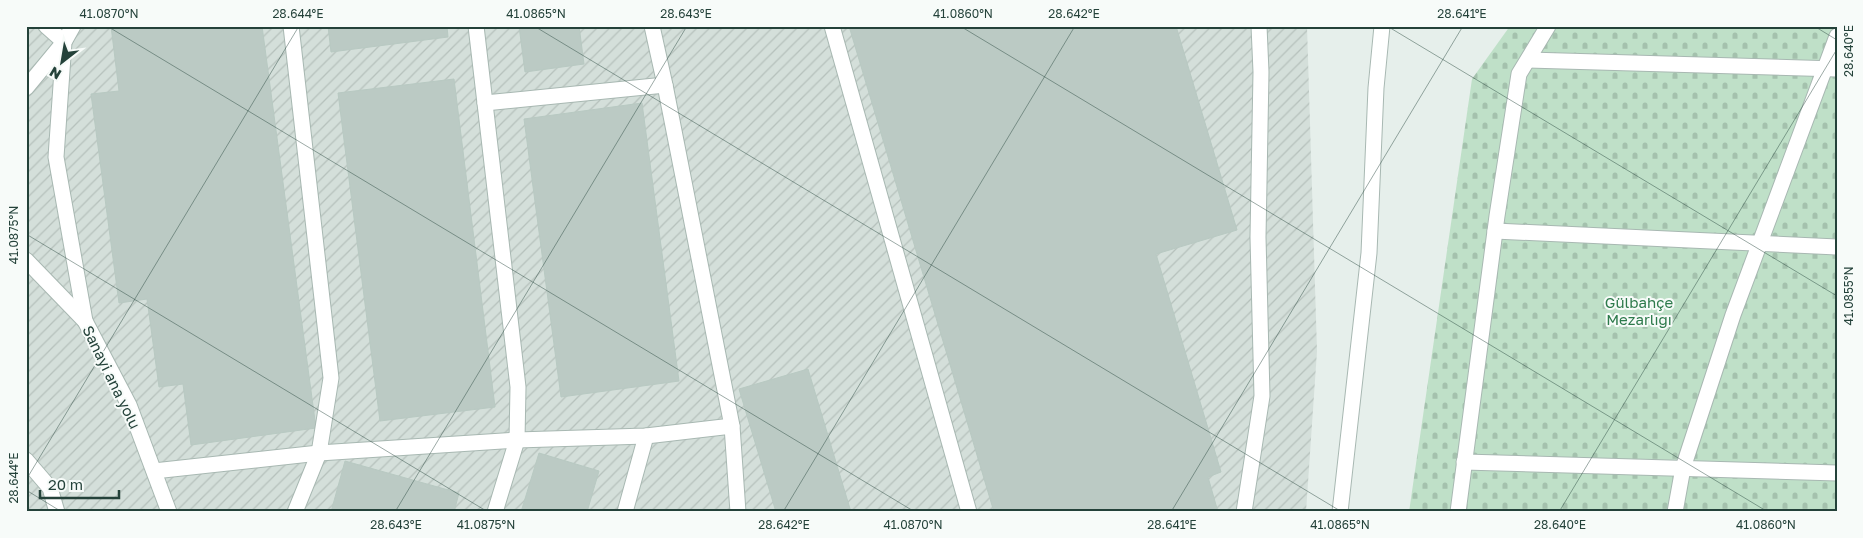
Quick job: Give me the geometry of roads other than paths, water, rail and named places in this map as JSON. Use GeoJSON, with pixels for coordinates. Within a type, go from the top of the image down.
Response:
{"type":"FeatureCollection","features":[{"type":"Feature","properties":{"kind":"street"},"geometry":{"type":"LineString","coordinates":[[46,26],[64,42]]}},
{"type":"Feature","properties":{"kind":"street"},"geometry":{"type":"LineString","coordinates":[[26,88],[64,42],[73,26]]}},
{"type":"Feature","properties":{"kind":"street"},"geometry":{"type":"LineString","coordinates":[[291,26],[331,378],[318,453],[295,512]]}},
{"type":"Feature","properties":{"kind":"street"},"geometry":{"type":"LineString","coordinates":[[476,26],[518,387],[517,440],[494,512]]}},
{"type":"Feature","properties":{"kind":"street"},"geometry":{"type":"LineString","coordinates":[[652,26],[732,426],[738,512]]}},
{"type":"Feature","properties":{"kind":"street"},"geometry":{"type":"LineString","coordinates":[[832,26],[968,512]]}},
{"type":"Feature","properties":{"kind":"street"},"geometry":{"type":"LineString","coordinates":[[1244,512],[1262,396],[1258,237],[1261,72],[1259,26]]}},
{"type":"Feature","properties":{"kind":"street"},"geometry":{"type":"LineString","coordinates":[[1340,512],[1369,253],[1376,88],[1382,26]]}},
{"type":"Feature","properties":{"kind":"street"},"geometry":{"type":"LineString","coordinates":[[1458,512],[1495,231],[1520,74],[1548,26]]}},
{"type":"Feature","properties":{"kind":"street"},"geometry":{"type":"LineString","coordinates":[[1675,512],[1684,468],[1733,315],[1759,243],[1831,69],[1837,36]]}},
{"type":"Feature","properties":{"kind":"street"},"geometry":{"type":"LineString","coordinates":[[64,42],[56,157],[85,320]]}},
{"type":"Feature","properties":{"kind":"street"},"geometry":{"type":"LineString","coordinates":[[1528,60],[1831,69]]}},
{"type":"Feature","properties":{"kind":"street"},"geometry":{"type":"LineString","coordinates":[[485,103],[665,85]]}},
{"type":"Feature","properties":{"kind":"street"},"geometry":{"type":"LineString","coordinates":[[1495,231],[1837,247]]}},
{"type":"Feature","properties":{"kind":"street","name":"Sanayi ana yolu"},"geometry":{"type":"LineString","coordinates":[[26,260],[85,320],[129,405],[169,512]]}},
{"type":"Feature","properties":{"kind":"street"},"geometry":{"type":"LineString","coordinates":[[154,471],[318,453],[517,440],[646,436],[732,426]]}},
{"type":"Feature","properties":{"kind":"street"},"geometry":{"type":"LineString","coordinates":[[625,512],[646,436]]}},
{"type":"Feature","properties":{"kind":"street"},"geometry":{"type":"LineString","coordinates":[[26,460],[50,488],[57,512]]}},
{"type":"Feature","properties":{"kind":"street"},"geometry":{"type":"LineString","coordinates":[[1464,462],[1837,473]]}},
{"type":"Feature","properties":{"kind":"park label","name":"Gülbahçe Mezarlığı"},"geometry":{"type":"Point","coordinates":[1639,310]}}]}
